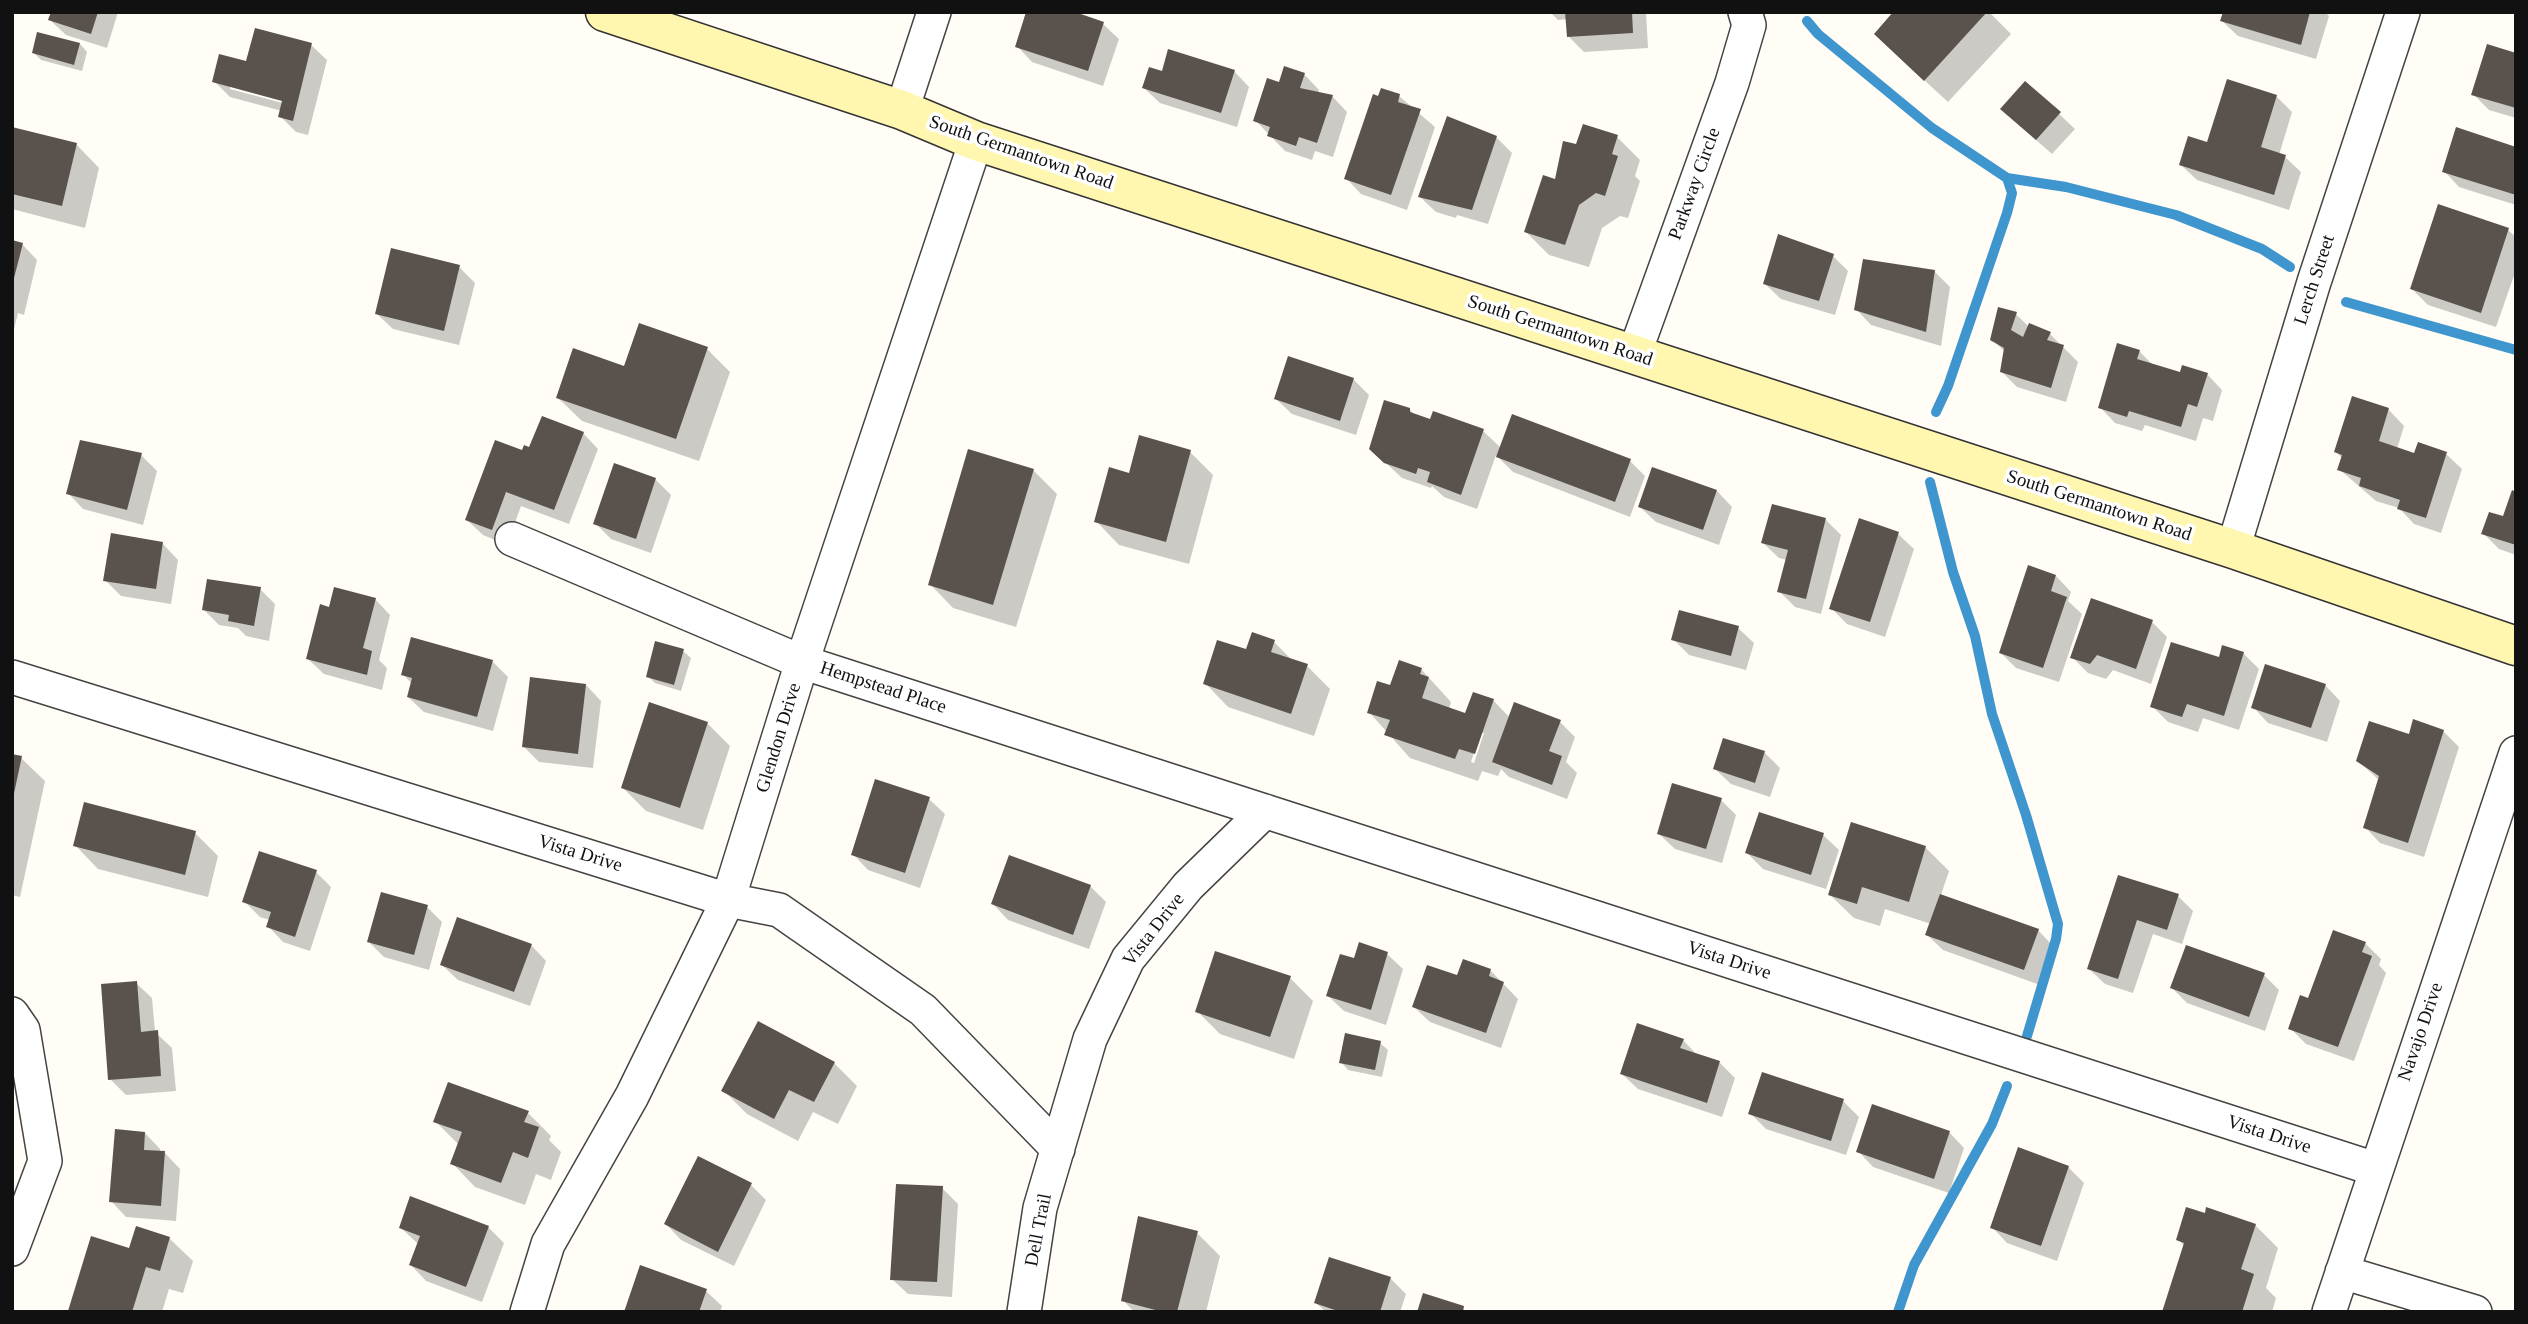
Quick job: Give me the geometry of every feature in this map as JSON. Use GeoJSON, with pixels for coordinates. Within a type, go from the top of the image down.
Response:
{"type":"FeatureCollection","features":[{"type":"Feature","properties":{"kind":"main road","name":"South Germantown Road"},"geometry":{"type":"LineString","coordinates":[[605,12],[902,110],[976,141],[2233,550],[2516,646]]}},
{"type":"Feature","properties":{"kind":"street"},"geometry":{"type":"LineString","coordinates":[[902,110],[934,12]]}},
{"type":"Feature","properties":{"kind":"street","name":"Lerch Street"},"geometry":{"type":"LineString","coordinates":[[2233,550],[2314,282],[2403,12]]}},
{"type":"Feature","properties":{"kind":"street","name":"Parkway Circle"},"geometry":{"type":"LineString","coordinates":[[1634,355],[1755,17]]}},
{"type":"Feature","properties":{"kind":"street","name":"Glendon Drive"},"geometry":{"type":"LineString","coordinates":[[527,1312],[548,1244],[632,1096],[728,900],[802,662],[976,141]]}},
{"type":"Feature","properties":{"kind":"street","name":"Hempstead Place"},"geometry":{"type":"LineString","coordinates":[[512,539],[802,662],[1265,811]]}},
{"type":"Feature","properties":{"kind":"street","name":"Vista Drive"},"geometry":{"type":"LineString","coordinates":[[12,677],[728,900],[779,910],[923,1010],[1058,1149],[1090,1039],[1128,959],[1188,886],[1265,811],[2375,1169]]}},
{"type":"Feature","properties":{"kind":"street","name":"Navajo Drive"},"geometry":{"type":"LineString","coordinates":[[2329,1312],[2516,753]]}},
{"type":"Feature","properties":{"kind":"street"},"geometry":{"type":"LineString","coordinates":[[12,1014],[23,1030],[45,1161],[12,1249]]}},
{"type":"Feature","properties":{"kind":"street","name":"Dell Trail"},"geometry":{"type":"LineString","coordinates":[[1024,1312],[1040,1208],[1058,1149]]}},
{"type":"Feature","properties":{"kind":"street"},"geometry":{"type":"LineString","coordinates":[[2342,1272],[2475,1312]]}},
{"type":"Feature","properties":{"kind":"building"},"geometry":{"type":"Polygon","coordinates":[[[51,12],[98,12],[91,34],[48,20],[51,12]]]}},
{"type":"Feature","properties":{"kind":"building"},"geometry":{"type":"Polygon","coordinates":[[[1026,12],[1075,12],[1104,22],[1088,71],[1015,47],[1026,12]]]}},
{"type":"Feature","properties":{"kind":"building"},"geometry":{"type":"Polygon","coordinates":[[[1565,12],[1632,12],[1633,33],[1567,37],[1565,12]]]}},
{"type":"Feature","properties":{"kind":"building"},"geometry":{"type":"Polygon","coordinates":[[[1893,12],[1987,12],[1924,81],[1874,34],[1893,12]]]}},
{"type":"Feature","properties":{"kind":"building"},"geometry":{"type":"Polygon","coordinates":[[[2223,12],[2310,12],[2301,45],[2220,21],[2223,12]]]}},
{"type":"Feature","properties":{"kind":"building"},"geometry":{"type":"Polygon","coordinates":[[[255,28],[312,43],[293,121],[278,117],[282,101],[212,82],[219,54],[246,61],[255,28]]]}},
{"type":"Feature","properties":{"kind":"building"},"geometry":{"type":"Polygon","coordinates":[[[37,32],[80,43],[74,65],[32,53],[37,32]]]}},
{"type":"Feature","properties":{"kind":"building"},"geometry":{"type":"Polygon","coordinates":[[[2487,44],[2516,53],[2516,108],[2471,95],[2487,44]]]}},
{"type":"Feature","properties":{"kind":"building"},"geometry":{"type":"Polygon","coordinates":[[[1168,49],[1235,70],[1221,113],[1142,88],[1149,67],[1162,71],[1168,49]]]}},
{"type":"Feature","properties":{"kind":"building"},"geometry":{"type":"Polygon","coordinates":[[[1284,66],[1305,73],[1300,88],[1333,95],[1317,143],[1299,137],[1296,146],[1267,136],[1270,127],[1253,121],[1267,78],[1279,82],[1284,66]]]}},
{"type":"Feature","properties":{"kind":"building"},"geometry":{"type":"Polygon","coordinates":[[[2227,79],[2277,95],[2261,147],[2286,155],[2274,195],[2179,165],[2188,136],[2207,142],[2227,79]]]}},
{"type":"Feature","properties":{"kind":"building"},"geometry":{"type":"Polygon","coordinates":[[[2025,81],[2061,112],[2036,140],[2000,109],[2025,81]]]}},
{"type":"Feature","properties":{"kind":"building"},"geometry":{"type":"Polygon","coordinates":[[[1381,88],[1400,94],[1398,102],[1421,109],[1391,195],[1344,179],[1373,94],[1378,96],[1381,88]]]}},
{"type":"Feature","properties":{"kind":"building"},"geometry":{"type":"Polygon","coordinates":[[[1447,116],[1497,136],[1472,210],[1418,197],[1447,116]]]}},
{"type":"Feature","properties":{"kind":"building"},"geometry":{"type":"Polygon","coordinates":[[[1583,124],[1618,135],[1612,154],[1618,156],[1605,196],[1596,193],[1579,205],[1565,245],[1524,232],[1543,175],[1555,179],[1563,141],[1576,144],[1583,124]]]}},
{"type":"Feature","properties":{"kind":"building"},"geometry":{"type":"Polygon","coordinates":[[[12,127],[77,143],[62,206],[12,194],[12,127]]]}},
{"type":"Feature","properties":{"kind":"building"},"geometry":{"type":"Polygon","coordinates":[[[2456,127],[2516,147],[2516,195],[2442,172],[2456,127]]]}},
{"type":"Feature","properties":{"kind":"building"},"geometry":{"type":"Polygon","coordinates":[[[2438,204],[2509,228],[2481,313],[2410,289],[2438,204]]]}},
{"type":"Feature","properties":{"kind":"building"},"geometry":{"type":"Polygon","coordinates":[[[1778,234],[1834,254],[1819,301],[1763,284],[1778,234]]]}},
{"type":"Feature","properties":{"kind":"building"},"geometry":{"type":"Polygon","coordinates":[[[12,240],[23,243],[13,282],[12,282],[12,240]]]}},
{"type":"Feature","properties":{"kind":"building"},"geometry":{"type":"Polygon","coordinates":[[[391,248],[460,265],[444,331],[375,314],[391,248]]]}},
{"type":"Feature","properties":{"kind":"building"},"geometry":{"type":"Polygon","coordinates":[[[1863,259],[1935,270],[1926,332],[1854,310],[1863,259]]]}},
{"type":"Feature","properties":{"kind":"building"},"geometry":{"type":"Polygon","coordinates":[[[1998,307],[2017,312],[2011,330],[2023,337],[2029,323],[2051,332],[2047,340],[2064,345],[2051,388],[2000,372],[2004,348],[1990,340],[1998,307]]]}},
{"type":"Feature","properties":{"kind":"building"},"geometry":{"type":"Polygon","coordinates":[[[639,323],[708,347],[676,439],[556,398],[573,348],[624,366],[639,323]]]}},
{"type":"Feature","properties":{"kind":"building"},"geometry":{"type":"Polygon","coordinates":[[[2117,343],[2140,350],[2137,359],[2180,372],[2182,365],[2208,373],[2197,407],[2188,404],[2181,427],[2129,411],[2127,417],[2098,408],[2117,343]]]}},
{"type":"Feature","properties":{"kind":"building"},"geometry":{"type":"Polygon","coordinates":[[[1288,356],[1354,378],[1340,421],[1274,399],[1288,356]]]}},
{"type":"Feature","properties":{"kind":"building"},"geometry":{"type":"Polygon","coordinates":[[[2352,396],[2389,408],[2379,441],[2414,453],[2418,442],[2447,452],[2426,518],[2397,509],[2400,500],[2359,486],[2361,478],[2337,470],[2342,455],[2334,452],[2352,396]]]}},
{"type":"Feature","properties":{"kind":"building"},"geometry":{"type":"Polygon","coordinates":[[[1384,400],[1410,408],[1410,412],[1430,419],[1433,411],[1484,429],[1461,495],[1427,482],[1430,472],[1418,468],[1416,474],[1384,463],[1369,449],[1384,400]]]}},
{"type":"Feature","properties":{"kind":"building"},"geometry":{"type":"Polygon","coordinates":[[[1512,414],[1631,459],[1615,502],[1496,457],[1512,414]]]}},
{"type":"Feature","properties":{"kind":"building"},"geometry":{"type":"Polygon","coordinates":[[[542,416],[584,432],[554,510],[506,492],[492,530],[465,520],[495,440],[522,450],[524,445],[529,447],[542,416]]]}},
{"type":"Feature","properties":{"kind":"building"},"geometry":{"type":"Polygon","coordinates":[[[1139,435],[1191,450],[1166,542],[1094,522],[1109,467],[1129,473],[1139,435]]]}},
{"type":"Feature","properties":{"kind":"building"},"geometry":{"type":"Polygon","coordinates":[[[80,440],[142,453],[127,510],[66,494],[80,440]]]}},
{"type":"Feature","properties":{"kind":"building"},"geometry":{"type":"Polygon","coordinates":[[[968,449],[1034,469],[993,605],[928,585],[968,449]]]}},
{"type":"Feature","properties":{"kind":"building"},"geometry":{"type":"Polygon","coordinates":[[[614,463],[656,478],[636,539],[593,524],[614,463]]]}},
{"type":"Feature","properties":{"kind":"building"},"geometry":{"type":"Polygon","coordinates":[[[1652,467],[1717,490],[1703,530],[1638,507],[1652,467]]]}},
{"type":"Feature","properties":{"kind":"building"},"geometry":{"type":"Polygon","coordinates":[[[2512,490],[2516,492],[2516,545],[2481,534],[2489,512],[2503,516],[2512,490]]]}},
{"type":"Feature","properties":{"kind":"building"},"geometry":{"type":"Polygon","coordinates":[[[1772,504],[1826,518],[1806,599],[1777,592],[1788,550],[1761,543],[1772,504]]]}},
{"type":"Feature","properties":{"kind":"building"},"geometry":{"type":"Polygon","coordinates":[[[1859,518],[1899,532],[1870,622],[1829,609],[1859,518]]]}},
{"type":"Feature","properties":{"kind":"building"},"geometry":{"type":"Polygon","coordinates":[[[111,533],[163,542],[156,589],[103,581],[111,533]]]}},
{"type":"Feature","properties":{"kind":"building"},"geometry":{"type":"Polygon","coordinates":[[[2028,565],[2056,575],[2051,591],[2067,597],[2043,668],[1999,653],[2028,565]]]}},
{"type":"Feature","properties":{"kind":"building"},"geometry":{"type":"Polygon","coordinates":[[[207,579],[261,587],[254,626],[228,621],[229,615],[202,610],[207,579]]]}},
{"type":"Feature","properties":{"kind":"building"},"geometry":{"type":"Polygon","coordinates":[[[334,587],[376,598],[363,648],[372,651],[367,675],[306,659],[320,604],[329,607],[334,587]]]}},
{"type":"Feature","properties":{"kind":"building"},"geometry":{"type":"Polygon","coordinates":[[[2091,598],[2153,620],[2136,669],[2097,655],[2090,664],[2070,658],[2091,598]]]}},
{"type":"Feature","properties":{"kind":"building"},"geometry":{"type":"Polygon","coordinates":[[[1679,610],[1739,626],[1731,656],[1671,640],[1679,610]]]}},
{"type":"Feature","properties":{"kind":"building"},"geometry":{"type":"Polygon","coordinates":[[[1252,632],[1275,640],[1271,652],[1308,664],[1291,714],[1203,684],[1217,640],[1246,649],[1252,632]]]}},
{"type":"Feature","properties":{"kind":"building"},"geometry":{"type":"Polygon","coordinates":[[[411,637],[493,660],[477,717],[407,697],[412,678],[401,675],[411,637]]]}},
{"type":"Feature","properties":{"kind":"building"},"geometry":{"type":"Polygon","coordinates":[[[655,641],[684,649],[674,685],[646,677],[655,641]]]}},
{"type":"Feature","properties":{"kind":"building"},"geometry":{"type":"Polygon","coordinates":[[[2171,642],[2219,657],[2222,645],[2244,652],[2224,716],[2187,704],[2182,717],[2150,707],[2171,642]]]}},
{"type":"Feature","properties":{"kind":"building"},"geometry":{"type":"Polygon","coordinates":[[[1399,660],[1422,668],[1420,674],[1429,677],[1422,698],[1465,713],[1473,692],[1494,699],[1475,754],[1459,749],[1455,759],[1384,735],[1390,720],[1367,713],[1377,681],[1390,685],[1399,660]]]}},
{"type":"Feature","properties":{"kind":"building"},"geometry":{"type":"Polygon","coordinates":[[[2265,664],[2326,684],[2311,728],[2251,708],[2265,664]]]}},
{"type":"Feature","properties":{"kind":"building"},"geometry":{"type":"Polygon","coordinates":[[[530,677],[586,684],[578,754],[522,747],[530,677]]]}},
{"type":"Feature","properties":{"kind":"building"},"geometry":{"type":"Polygon","coordinates":[[[649,702],[708,722],[680,808],[621,788],[649,702]]]}},
{"type":"Feature","properties":{"kind":"building"},"geometry":{"type":"Polygon","coordinates":[[[1514,702],[1561,720],[1549,751],[1562,756],[1552,785],[1492,762],[1514,702]]]}},
{"type":"Feature","properties":{"kind":"building"},"geometry":{"type":"Polygon","coordinates":[[[2413,719],[2444,730],[2408,843],[2363,828],[2379,776],[2356,761],[2369,721],[2409,734],[2413,719]]]}},
{"type":"Feature","properties":{"kind":"building"},"geometry":{"type":"Polygon","coordinates":[[[1723,738],[1765,751],[1755,783],[1713,769],[1723,738]]]}},
{"type":"Feature","properties":{"kind":"building"},"geometry":{"type":"Polygon","coordinates":[[[12,754],[22,756],[13,798],[12,798],[12,754]]]}},
{"type":"Feature","properties":{"kind":"building"},"geometry":{"type":"Polygon","coordinates":[[[875,779],[930,797],[905,873],[851,855],[875,779]]]}},
{"type":"Feature","properties":{"kind":"building"},"geometry":{"type":"Polygon","coordinates":[[[1672,783],[1722,798],[1706,849],[1657,834],[1672,783]]]}},
{"type":"Feature","properties":{"kind":"building"},"geometry":{"type":"Polygon","coordinates":[[[84,802],[196,831],[185,875],[73,846],[84,802]]]}},
{"type":"Feature","properties":{"kind":"building"},"geometry":{"type":"Polygon","coordinates":[[[1759,812],[1824,833],[1811,875],[1745,853],[1759,812]]]}},
{"type":"Feature","properties":{"kind":"building"},"geometry":{"type":"Polygon","coordinates":[[[1851,822],[1926,846],[1909,902],[1862,887],[1857,904],[1828,895],[1851,822]]]}},
{"type":"Feature","properties":{"kind":"building"},"geometry":{"type":"Polygon","coordinates":[[[259,851],[317,870],[295,937],[266,927],[271,912],[242,902],[259,851]]]}},
{"type":"Feature","properties":{"kind":"building"},"geometry":{"type":"Polygon","coordinates":[[[1009,855],[1091,885],[1073,935],[991,904],[1009,855]]]}},
{"type":"Feature","properties":{"kind":"building"},"geometry":{"type":"Polygon","coordinates":[[[2118,875],[2179,894],[2167,930],[2137,920],[2118,979],[2087,969],[2118,875]]]}},
{"type":"Feature","properties":{"kind":"building"},"geometry":{"type":"Polygon","coordinates":[[[381,892],[428,905],[414,955],[367,942],[381,892]]]}},
{"type":"Feature","properties":{"kind":"building"},"geometry":{"type":"Polygon","coordinates":[[[1940,894],[2039,929],[2024,970],[1925,935],[1940,894]]]}},
{"type":"Feature","properties":{"kind":"building"},"geometry":{"type":"Polygon","coordinates":[[[457,917],[532,944],[514,992],[440,965],[457,917]]]}},
{"type":"Feature","properties":{"kind":"building"},"geometry":{"type":"Polygon","coordinates":[[[2333,930],[2366,942],[2362,952],[2372,956],[2338,1047],[2288,1029],[2300,995],[2308,998],[2333,930]]]}},
{"type":"Feature","properties":{"kind":"building"},"geometry":{"type":"Polygon","coordinates":[[[1359,942],[1388,952],[1371,1010],[1326,996],[1340,954],[1354,958],[1359,942]]]}},
{"type":"Feature","properties":{"kind":"building"},"geometry":{"type":"Polygon","coordinates":[[[2186,945],[2265,973],[2249,1017],[2170,988],[2186,945]]]}},
{"type":"Feature","properties":{"kind":"building"},"geometry":{"type":"Polygon","coordinates":[[[1215,951],[1291,976],[1270,1037],[1195,1012],[1215,951]]]}},
{"type":"Feature","properties":{"kind":"building"},"geometry":{"type":"Polygon","coordinates":[[[1463,959],[1491,969],[1489,976],[1504,982],[1486,1033],[1412,1007],[1427,965],[1457,975],[1463,959]]]}},
{"type":"Feature","properties":{"kind":"building"},"geometry":{"type":"Polygon","coordinates":[[[137,981],[141,1032],[158,1030],[161,1076],[108,1080],[101,984],[137,981]]]}},
{"type":"Feature","properties":{"kind":"building"},"geometry":{"type":"Polygon","coordinates":[[[758,1021],[835,1062],[814,1102],[789,1090],[774,1119],[721,1091],[758,1021]]]}},
{"type":"Feature","properties":{"kind":"building"},"geometry":{"type":"Polygon","coordinates":[[[1637,1023],[1684,1039],[1680,1048],[1720,1061],[1707,1103],[1620,1074],[1637,1023]]]}},
{"type":"Feature","properties":{"kind":"building"},"geometry":{"type":"Polygon","coordinates":[[[1345,1033],[1381,1041],[1375,1070],[1339,1063],[1345,1033]]]}},
{"type":"Feature","properties":{"kind":"building"},"geometry":{"type":"Polygon","coordinates":[[[1762,1072],[1844,1099],[1831,1141],[1748,1114],[1762,1072]]]}},
{"type":"Feature","properties":{"kind":"building"},"geometry":{"type":"Polygon","coordinates":[[[448,1082],[529,1111],[524,1122],[539,1127],[528,1158],[513,1152],[501,1183],[450,1164],[462,1132],[433,1122],[448,1082]]]}},
{"type":"Feature","properties":{"kind":"building"},"geometry":{"type":"Polygon","coordinates":[[[1872,1104],[1950,1131],[1934,1179],[1856,1152],[1872,1104]]]}},
{"type":"Feature","properties":{"kind":"building"},"geometry":{"type":"Polygon","coordinates":[[[115,1129],[145,1132],[144,1150],[165,1151],[161,1206],[109,1202],[115,1129]]]}},
{"type":"Feature","properties":{"kind":"building"},"geometry":{"type":"Polygon","coordinates":[[[2018,1147],[2069,1166],[2041,1246],[1990,1228],[2018,1147]]]}},
{"type":"Feature","properties":{"kind":"building"},"geometry":{"type":"Polygon","coordinates":[[[698,1156],[752,1183],[718,1252],[664,1224],[698,1156]]]}},
{"type":"Feature","properties":{"kind":"building"},"geometry":{"type":"Polygon","coordinates":[[[896,1184],[943,1186],[937,1282],[890,1280],[896,1184]]]}},
{"type":"Feature","properties":{"kind":"building"},"geometry":{"type":"Polygon","coordinates":[[[410,1196],[489,1226],[466,1287],[409,1265],[420,1236],[399,1228],[410,1196]]]}},
{"type":"Feature","properties":{"kind":"building"},"geometry":{"type":"Polygon","coordinates":[[[2186,1207],[2205,1213],[2206,1207],[2256,1224],[2241,1269],[2254,1274],[2242,1312],[2162,1312],[2184,1243],[2176,1240],[2186,1207]]]}},
{"type":"Feature","properties":{"kind":"building"},"geometry":{"type":"Polygon","coordinates":[[[1138,1216],[1198,1231],[1177,1312],[1163,1312],[1121,1301],[1138,1216]]]}},
{"type":"Feature","properties":{"kind":"building"},"geometry":{"type":"Polygon","coordinates":[[[136,1226],[170,1237],[160,1271],[146,1267],[132,1312],[68,1311],[91,1236],[129,1248],[136,1226]]]}},
{"type":"Feature","properties":{"kind":"building"},"geometry":{"type":"Polygon","coordinates":[[[1329,1257],[1391,1277],[1380,1312],[1341,1312],[1314,1303],[1329,1257]]]}},
{"type":"Feature","properties":{"kind":"building"},"geometry":{"type":"Polygon","coordinates":[[[640,1265],[707,1289],[699,1312],[624,1312],[640,1265]]]}},
{"type":"Feature","properties":{"kind":"building"},"geometry":{"type":"Polygon","coordinates":[[[1423,1293],[1464,1306],[1463,1312],[1417,1312],[1423,1293]]]}},
{"type":"Feature","properties":{"kind":"waterway"},"geometry":{"type":"LineString","coordinates":[[1807,21],[1818,34],[1932,128],[2007,178],[2066,187],[2176,215],[2262,249],[2290,267]]}},
{"type":"Feature","properties":{"kind":"waterway"},"geometry":{"type":"LineString","coordinates":[[1936,412],[1948,386],[2007,213],[2012,193],[2007,178]]}},
{"type":"Feature","properties":{"kind":"waterway"},"geometry":{"type":"LineString","coordinates":[[2346,302],[2516,350]]}},
{"type":"Feature","properties":{"kind":"waterway"},"geometry":{"type":"LineString","coordinates":[[1930,482],[1953,572],[1975,636],[1992,714],[2026,815],[2058,924],[2027,1036]]}},
{"type":"Feature","properties":{"kind":"waterway"},"geometry":{"type":"LineString","coordinates":[[1898,1312],[1914,1265],[1992,1124],[2007,1086]]}}]}
